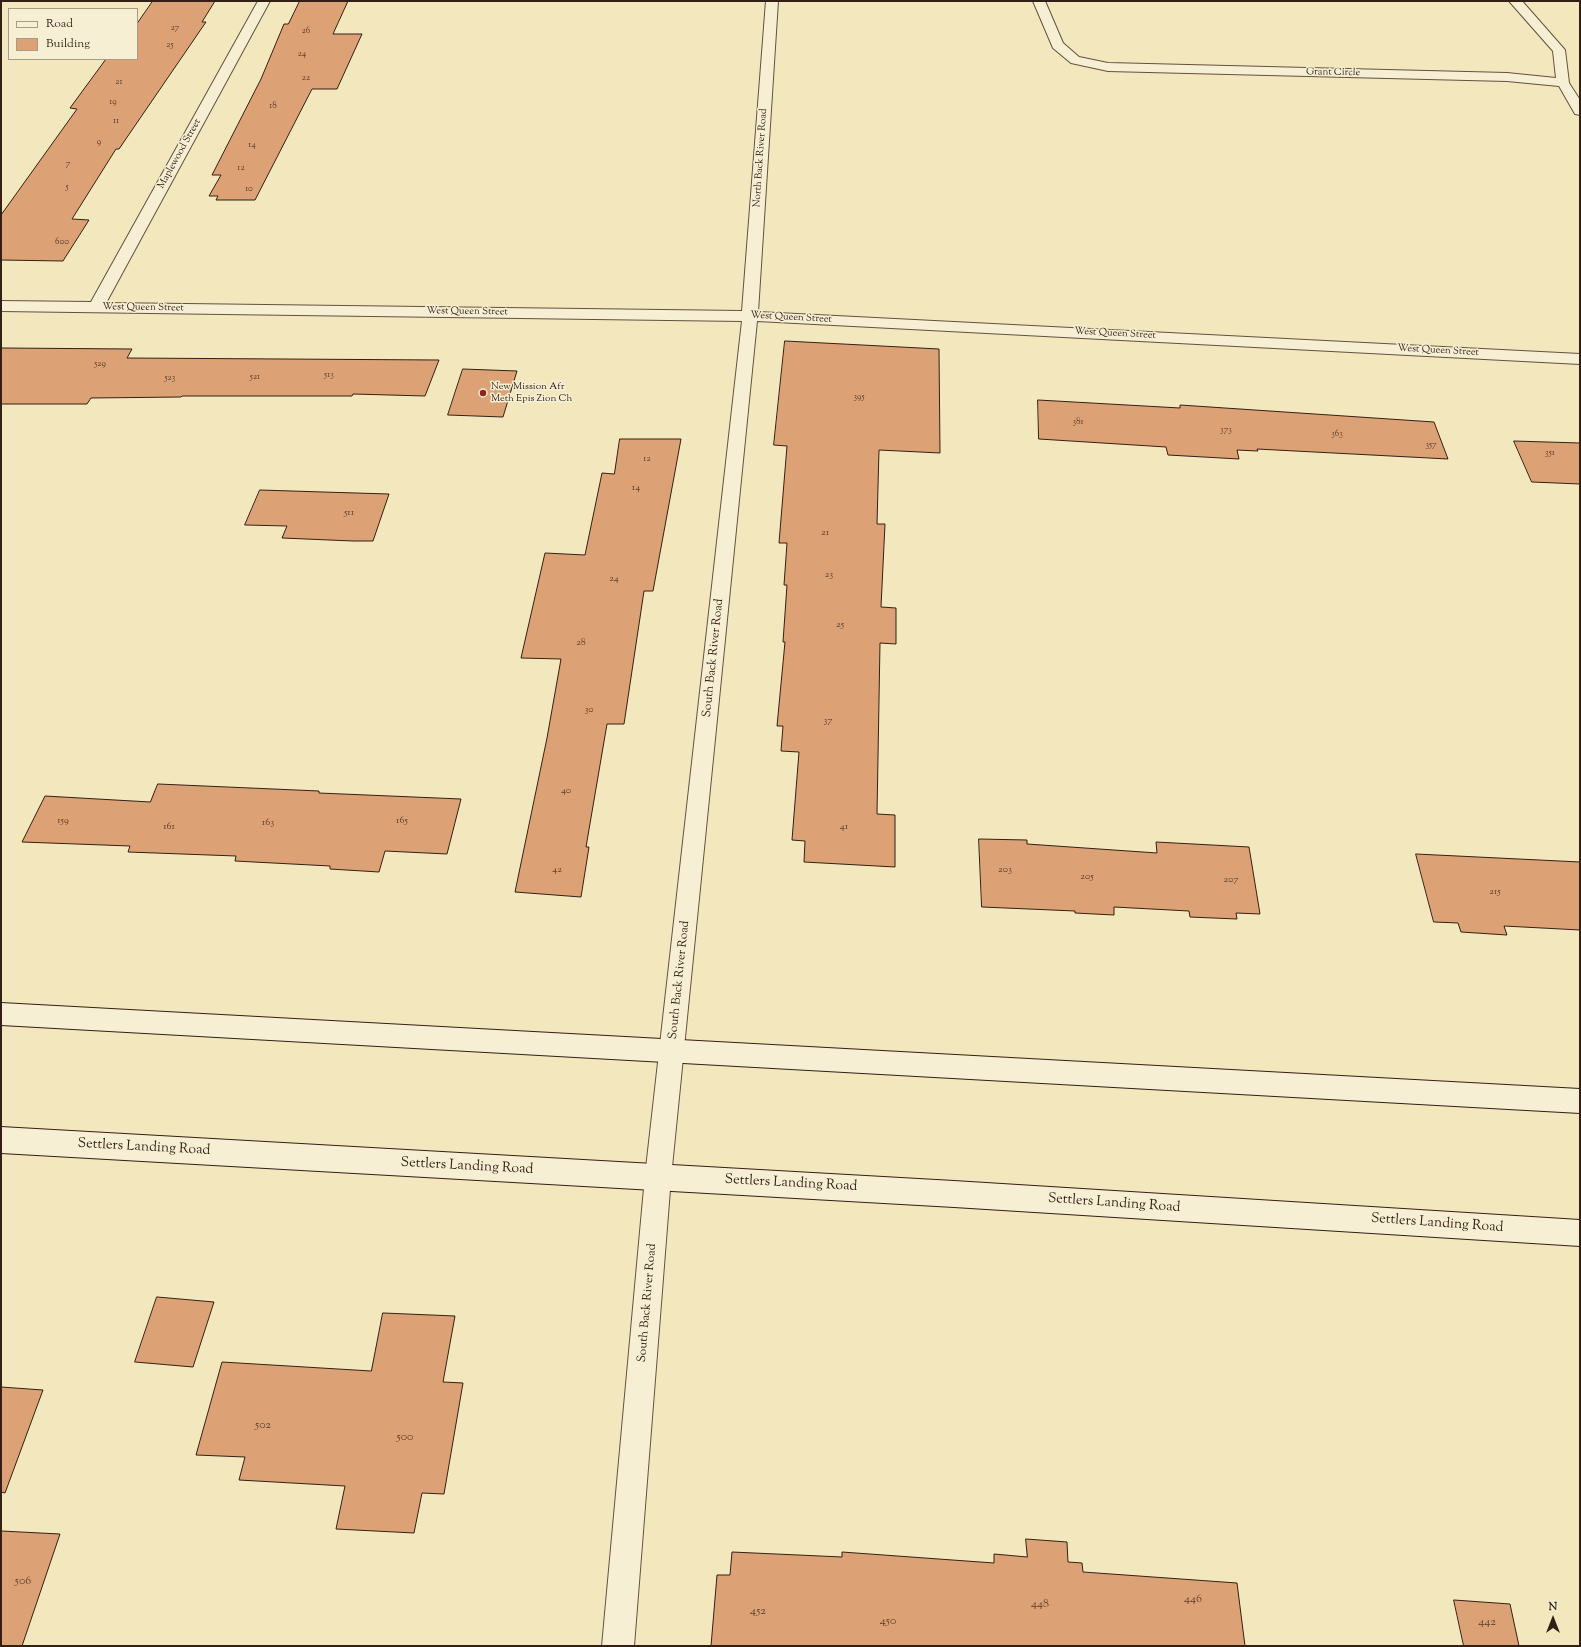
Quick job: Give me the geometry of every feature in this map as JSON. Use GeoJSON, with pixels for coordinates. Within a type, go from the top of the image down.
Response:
{"type":"FeatureCollection","features":[{"type":"Feature","properties":{"kind":"street","name":"Maplewood Street"},"geometry":{"type":"LineString","coordinates":[[96,307],[264,1]]}},
{"type":"Feature","properties":{"kind":"street"},"geometry":{"type":"LineString","coordinates":[[772,1],[781,1]]}},
{"type":"Feature","properties":{"kind":"street","name":"North Back River Road"},"geometry":{"type":"LineString","coordinates":[[750,316],[772,1]]}},
{"type":"Feature","properties":{"kind":"street","name":"Grant Circle"},"geometry":{"type":"LineString","coordinates":[[1039,1],[1057,45],[1075,60],[1108,67],[1506,77],[1580,86]]}},
{"type":"Feature","properties":{"kind":"street"},"geometry":{"type":"LineString","coordinates":[[1515,1],[1559,50],[1564,83],[1580,111]]}},
{"type":"Feature","properties":{"kind":"street","name":"West Queen Street"},"geometry":{"type":"LineString","coordinates":[[1,306],[750,316],[1580,358]]}},
{"type":"Feature","properties":{"kind":"street","name":"South Back River Road"},"geometry":{"type":"LineString","coordinates":[[618,1646],[658,1177],[750,316]]}},
{"type":"Feature","properties":{"kind":"street"},"geometry":{"type":"LineString","coordinates":[[1,1014],[1580,1101]]}},
{"type":"Feature","properties":{"kind":"street","name":"Settlers Landing Road"},"geometry":{"type":"LineString","coordinates":[[1,1140],[658,1177],[1580,1233]]}},
{"type":"Feature","properties":{"kind":"building"},"geometry":{"type":"Polygon","coordinates":[[[153,1],[215,1],[202,22],[206,22],[119,149],[116,149],[72,219],[89,220],[63,261],[1,260],[1,215],[77,109],[70,108],[105,60],[138,60],[138,23],[153,1]]]}},
{"type":"Feature","properties":{"kind":"building"},"geometry":{"type":"Polygon","coordinates":[[[300,1],[348,1],[333,34],[362,34],[337,89],[312,89],[255,200],[216,200],[218,196],[209,196],[221,175],[212,175],[261,79],[284,24],[288,24],[300,1]]]}},
{"type":"Feature","properties":{"kind":"building"},"geometry":{"type":"Polygon","coordinates":[[[785,341],[939,349],[940,453],[879,450],[877,524],[885,524],[881,607],[896,608],[896,644],[880,643],[877,814],[895,815],[895,867],[804,862],[805,841],[792,840],[799,752],[781,751],[783,726],[777,726],[785,642],[783,642],[787,585],[784,585],[787,543],[779,543],[787,446],[774,445],[785,341]]]}},
{"type":"Feature","properties":{"kind":"building"},"geometry":{"type":"Polygon","coordinates":[[[1,348],[132,349],[127,358],[439,360],[425,396],[353,394],[352,396],[182,396],[91,398],[87,404],[1,404],[1,348]]]}},
{"type":"Feature","properties":{"kind":"building","name":"New Mission Afr Meth Epis Zion Ch"},"geometry":{"type":"Polygon","coordinates":[[[463,369],[517,371],[503,417],[448,415],[463,369]]]}},
{"type":"Feature","properties":{"kind":"building"},"geometry":{"type":"Polygon","coordinates":[[[1038,400],[1180,408],[1180,405],[1434,422],[1448,459],[1257,449],[1258,451],[1237,450],[1239,459],[1168,455],[1166,447],[1039,439],[1038,400]]]}},
{"type":"Feature","properties":{"kind":"building"},"geometry":{"type":"Polygon","coordinates":[[[620,439],[681,439],[653,591],[644,591],[624,724],[607,724],[586,847],[589,847],[581,897],[515,892],[547,738],[561,659],[521,658],[545,553],[585,555],[602,473],[614,474],[620,439]]]}},
{"type":"Feature","properties":{"kind":"building"},"geometry":{"type":"Polygon","coordinates":[[[1514,441],[1580,443],[1580,484],[1532,482],[1514,441]]]}},
{"type":"Feature","properties":{"kind":"building"},"geometry":{"type":"Polygon","coordinates":[[[260,490],[389,494],[373,541],[353,541],[282,538],[287,526],[245,525],[260,490]]]}},
{"type":"Feature","properties":{"kind":"building"},"geometry":{"type":"Polygon","coordinates":[[[158,784],[461,799],[447,854],[385,851],[379,872],[330,869],[330,866],[235,861],[236,856],[128,852],[130,846],[22,842],[45,796],[150,802],[158,784]]]}},
{"type":"Feature","properties":{"kind":"building"},"geometry":{"type":"Polygon","coordinates":[[[979,839],[1027,840],[1027,844],[1157,853],[1156,842],[1249,847],[1260,914],[1236,913],[1237,919],[1190,917],[1189,911],[1114,907],[1114,915],[1075,913],[1075,911],[982,907],[979,839]]]}},
{"type":"Feature","properties":{"kind":"building"},"geometry":{"type":"Polygon","coordinates":[[[1416,854],[1580,862],[1580,930],[1504,926],[1507,935],[1461,932],[1458,923],[1434,922],[1416,854]]]}},
{"type":"Feature","properties":{"kind":"building"},"geometry":{"type":"Polygon","coordinates":[[[157,1297],[214,1302],[193,1367],[135,1362],[157,1297]]]}},
{"type":"Feature","properties":{"kind":"building"},"geometry":{"type":"Polygon","coordinates":[[[383,1313],[455,1316],[443,1382],[463,1383],[444,1494],[422,1493],[414,1533],[336,1529],[345,1486],[239,1480],[245,1457],[196,1455],[222,1362],[371,1371],[383,1313]]]}},
{"type":"Feature","properties":{"kind":"building"},"geometry":{"type":"Polygon","coordinates":[[[1,1387],[43,1390],[5,1493],[1,1492],[1,1387]]]}},
{"type":"Feature","properties":{"kind":"building"},"geometry":{"type":"Polygon","coordinates":[[[1,1531],[60,1534],[22,1646],[1,1646],[1,1531]]]}},
{"type":"Feature","properties":{"kind":"building"},"geometry":{"type":"Polygon","coordinates":[[[1026,1539],[1067,1542],[1068,1562],[1082,1563],[1083,1572],[1237,1583],[1245,1646],[711,1646],[717,1575],[730,1575],[732,1552],[842,1557],[842,1552],[994,1563],[994,1554],[1027,1557],[1026,1539]]]}},
{"type":"Feature","properties":{"kind":"building"},"geometry":{"type":"Polygon","coordinates":[[[1454,1600],[1510,1604],[1519,1646],[1464,1646],[1454,1600]]]}},
{"type":"Feature","properties":{"kind":"place","name":"New Mission Afr Meth Epis Zion Ch"},"geometry":{"type":"Point","coordinates":[483,393]}}]}
